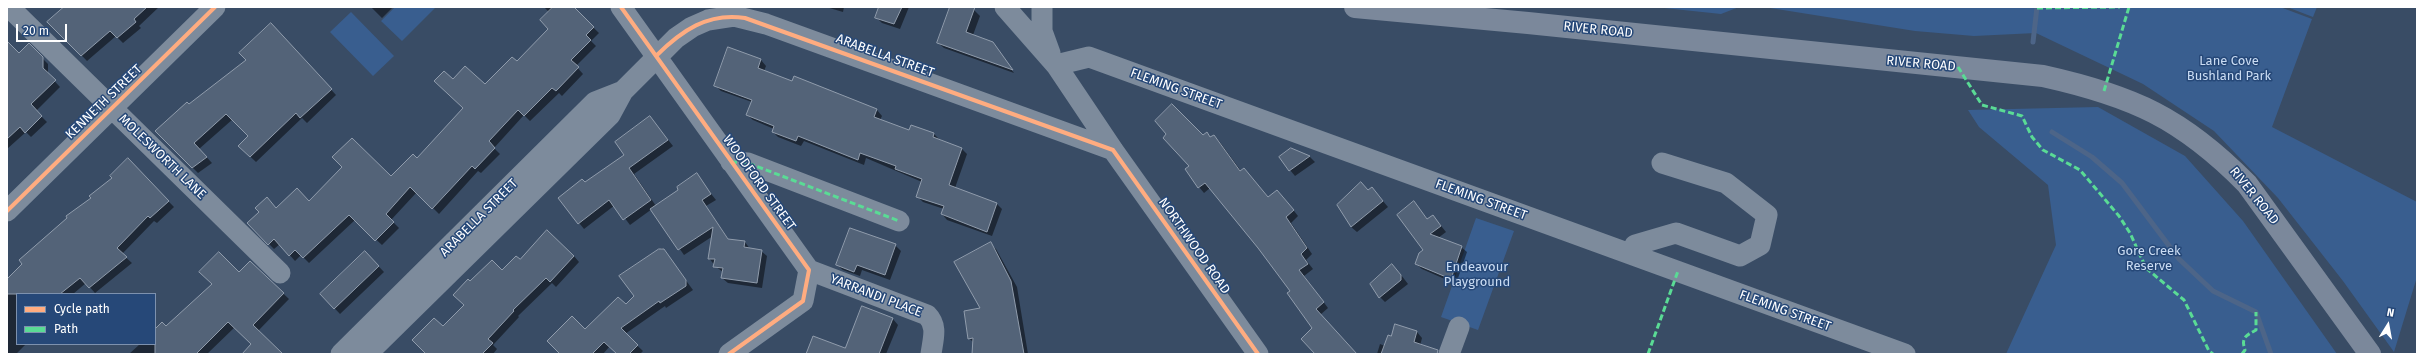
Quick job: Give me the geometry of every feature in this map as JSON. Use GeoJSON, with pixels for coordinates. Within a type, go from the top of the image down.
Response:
{"type":"FeatureCollection","features":[{"type":"Feature","properties":{"kind":"main road","name":"RIVER ROAD"},"geometry":{"type":"LineString","coordinates":[[1355,7],[1528,23],[2043,76],[2104,91],[2134,102],[2169,119],[2226,162],[2247,184],[2370,354]]}},
{"type":"Feature","properties":{"kind":"street","name":"MOLESWORTH LANE"},"geometry":{"type":"LineString","coordinates":[[9,7],[280,273]]}},
{"type":"Feature","properties":{"kind":"street","name":"WOODFORD STREET"},"geometry":{"type":"LineString","coordinates":[[621,7],[809,270]]}},
{"type":"Feature","properties":{"kind":"street","name":"NORTHWOOD ROAD"},"geometry":{"type":"LineString","coordinates":[[1005,7],[1056,64],[1113,150],[1258,354]]}},
{"type":"Feature","properties":{"kind":"street","name":"NORTHWOOD ROAD"},"geometry":{"type":"LineString","coordinates":[[1042,7],[1042,31],[1056,64]]}},
{"type":"Feature","properties":{"kind":"street","name":"KENNETH STREET"},"geometry":{"type":"LineString","coordinates":[[7,211],[112,108],[203,11]]}},
{"type":"Feature","properties":{"kind":"street","name":"ARABELLA STREET"},"geometry":{"type":"LineString","coordinates":[[367,354],[610,115],[623,91],[656,56],[676,38],[708,20],[723,17],[745,18],[1113,150]]}},
{"type":"Feature","properties":{"kind":"street","name":"FLEMING STREET"},"geometry":{"type":"LineString","coordinates":[[1056,64],[1089,57],[1904,354]]}},
{"type":"Feature","properties":{"kind":"street","name":"ARABELLA STREET"},"geometry":{"type":"LineString","coordinates":[[341,354],[595,102],[623,91]]}},
{"type":"Feature","properties":{"kind":"street"},"geometry":{"type":"LineString","coordinates":[[731,162],[748,163],[899,221]]}},
{"type":"Feature","properties":{"kind":"street"},"geometry":{"type":"LineString","coordinates":[[1631,254],[1635,245],[1676,233],[1740,256],[1760,245],[1767,216],[1726,183],[1662,163]]}},
{"type":"Feature","properties":{"kind":"street"},"geometry":{"type":"LineString","coordinates":[[729,354],[803,301],[809,270]]}},
{"type":"Feature","properties":{"kind":"street","name":"YARRANDI PLACE"},"geometry":{"type":"LineString","coordinates":[[809,270],[927,315],[933,321],[934,328],[931,354]]}},
{"type":"Feature","properties":{"kind":"street"},"geometry":{"type":"LineString","coordinates":[[1449,354],[1459,327]]}},
{"type":"Feature","properties":{"kind":"green space"},"geometry":{"type":"Polygon","coordinates":[[[395,7],[436,7],[402,41],[381,21],[395,7]]]}},
{"type":"Feature","properties":{"kind":"green space"},"geometry":{"type":"Polygon","coordinates":[[[1655,7],[1739,7],[1721,14],[1655,7]]]}},
{"type":"Feature","properties":{"kind":"green space","name":"Lane Cove Bushland Park"},"geometry":{"type":"Polygon","coordinates":[[[1764,7],[2280,7],[2312,19],[2272,127],[2417,202],[2417,277],[2394,352],[2343,281],[2278,198],[2214,131],[2143,84],[2036,33],[1974,36],[1915,31],[1764,7]]]}},
{"type":"Feature","properties":{"kind":"green space"},"geometry":{"type":"Polygon","coordinates":[[[2287,7],[2317,7],[2313,17],[2287,7]]]}},
{"type":"Feature","properties":{"kind":"green space"},"geometry":{"type":"Polygon","coordinates":[[[351,12],[394,56],[373,76],[330,32],[351,12]]]}},
{"type":"Feature","properties":{"kind":"green space","name":"Gore Creek Reserve"},"geometry":{"type":"Polygon","coordinates":[[[2098,107],[2185,156],[2243,221],[2337,354],[2006,354],[2056,245],[2048,185],[1979,127],[1968,110],[2098,107]]]}},
{"type":"Feature","properties":{"kind":"green space","name":"Endeavour Playground"},"geometry":{"type":"Polygon","coordinates":[[[1476,218],[1514,231],[1478,330],[1441,317],[1476,218]]]}},
{"type":"Feature","properties":{"kind":"building"},"geometry":{"type":"Polygon","coordinates":[[[64,7],[147,7],[134,19],[136,22],[117,38],[110,31],[81,56],[47,22],[64,7]]]}},
{"type":"Feature","properties":{"kind":"building"},"geometry":{"type":"Polygon","coordinates":[[[553,7],[574,7],[594,27],[586,35],[591,40],[571,60],[579,67],[556,91],[552,88],[524,116],[518,110],[489,141],[495,148],[475,169],[472,166],[432,209],[410,187],[386,214],[394,222],[375,241],[349,215],[303,258],[295,250],[289,256],[274,239],[268,245],[247,223],[259,212],[255,208],[267,197],[276,208],[297,188],[309,201],[342,167],[332,157],[352,138],[391,176],[413,154],[417,158],[463,108],[434,81],[444,71],[453,79],[465,66],[485,84],[512,57],[517,61],[548,29],[540,20],[553,7]]]}},
{"type":"Feature","properties":{"kind":"building"},"geometry":{"type":"Polygon","coordinates":[[[879,7],[902,7],[894,24],[875,18],[879,7]]]}},
{"type":"Feature","properties":{"kind":"building"},"geometry":{"type":"Polygon","coordinates":[[[950,7],[975,7],[966,32],[993,42],[1013,70],[937,43],[950,7]]]}},
{"type":"Feature","properties":{"kind":"building"},"geometry":{"type":"Polygon","coordinates":[[[271,23],[332,89],[300,118],[296,113],[250,157],[238,146],[248,136],[226,114],[194,143],[207,157],[192,168],[155,131],[187,102],[189,104],[246,60],[239,53],[271,23]]]}},
{"type":"Feature","properties":{"kind":"building"},"geometry":{"type":"Polygon","coordinates":[[[7,41],[19,53],[29,43],[43,57],[43,68],[56,80],[31,104],[42,116],[25,133],[20,127],[7,139],[7,41]]]}},
{"type":"Feature","properties":{"kind":"building"},"geometry":{"type":"Polygon","coordinates":[[[728,47],[761,59],[758,68],[792,81],[794,76],[877,109],[874,117],[909,130],[911,125],[934,133],[933,137],[962,148],[949,185],[997,203],[987,232],[941,214],[944,206],[916,197],[922,179],[895,169],[896,166],[860,153],[858,160],[798,136],[796,141],[772,132],[774,126],[746,115],[752,100],[714,86],[728,47]]]}},
{"type":"Feature","properties":{"kind":"building"},"geometry":{"type":"Polygon","coordinates":[[[1172,104],[1203,135],[1207,132],[1210,137],[1214,135],[1240,171],[1244,168],[1268,197],[1277,190],[1294,210],[1286,217],[1307,248],[1301,254],[1308,264],[1299,270],[1324,302],[1316,309],[1357,354],[1315,354],[1301,339],[1312,328],[1287,293],[1290,291],[1258,248],[1205,183],[1198,188],[1185,169],[1189,166],[1163,138],[1166,134],[1155,121],[1172,104]]]}},
{"type":"Feature","properties":{"kind":"building"},"geometry":{"type":"Polygon","coordinates":[[[650,116],[668,140],[629,168],[651,200],[623,220],[609,200],[578,224],[558,198],[582,179],[585,182],[624,155],[615,142],[650,116]]]}},
{"type":"Feature","properties":{"kind":"building"},"geometry":{"type":"Polygon","coordinates":[[[1291,148],[1310,156],[1289,171],[1279,157],[1291,148]]]}},
{"type":"Feature","properties":{"kind":"building"},"geometry":{"type":"Polygon","coordinates":[[[128,158],[169,201],[150,218],[148,216],[117,248],[127,257],[89,288],[80,278],[61,293],[7,294],[7,279],[22,264],[19,260],[67,218],[66,216],[91,198],[89,196],[112,178],[110,176],[128,158]]]}},
{"type":"Feature","properties":{"kind":"building"},"geometry":{"type":"Polygon","coordinates":[[[697,173],[711,194],[702,200],[728,239],[745,241],[744,247],[762,250],[757,283],[721,278],[723,268],[713,267],[715,259],[708,259],[713,227],[678,250],[650,209],[678,190],[677,187],[697,173]]]}},
{"type":"Feature","properties":{"kind":"building"},"geometry":{"type":"Polygon","coordinates":[[[1361,182],[1368,190],[1372,187],[1383,201],[1351,227],[1337,205],[1361,182]]]}},
{"type":"Feature","properties":{"kind":"building"},"geometry":{"type":"Polygon","coordinates":[[[1414,201],[1427,219],[1433,215],[1441,226],[1430,234],[1462,246],[1451,279],[1415,264],[1419,253],[1423,250],[1397,215],[1414,201]]]}},
{"type":"Feature","properties":{"kind":"building"},"geometry":{"type":"Polygon","coordinates":[[[850,228],[896,244],[885,275],[857,265],[854,272],[836,265],[850,228]]]}},
{"type":"Feature","properties":{"kind":"building"},"geometry":{"type":"Polygon","coordinates":[[[547,230],[574,256],[550,282],[546,278],[513,310],[514,311],[488,339],[493,343],[482,354],[426,354],[412,340],[434,318],[443,326],[464,305],[453,295],[468,279],[470,281],[492,260],[502,270],[516,256],[520,259],[547,230]]]}},
{"type":"Feature","properties":{"kind":"building"},"geometry":{"type":"Polygon","coordinates":[[[991,242],[1011,281],[1024,354],[972,354],[973,338],[968,339],[964,311],[980,308],[954,262],[991,242]]]}},
{"type":"Feature","properties":{"kind":"building"},"geometry":{"type":"Polygon","coordinates":[[[659,249],[664,249],[686,280],[686,286],[660,303],[659,301],[621,328],[638,345],[629,354],[617,354],[604,342],[592,354],[560,354],[547,341],[572,316],[585,329],[618,297],[626,304],[634,296],[619,276],[659,249]]]}},
{"type":"Feature","properties":{"kind":"building"},"geometry":{"type":"Polygon","coordinates":[[[365,251],[379,266],[334,309],[320,294],[365,251]]]}},
{"type":"Feature","properties":{"kind":"building"},"geometry":{"type":"Polygon","coordinates":[[[219,252],[239,272],[250,261],[284,293],[253,325],[283,354],[242,354],[251,344],[228,322],[196,354],[155,354],[156,328],[162,322],[166,326],[212,284],[199,272],[219,252]]]}},
{"type":"Feature","properties":{"kind":"building"},"geometry":{"type":"Polygon","coordinates":[[[1392,264],[1401,275],[1401,280],[1379,298],[1370,284],[1392,264]]]}},
{"type":"Feature","properties":{"kind":"building"},"geometry":{"type":"Polygon","coordinates":[[[862,306],[893,318],[879,354],[806,354],[813,336],[845,348],[862,306]]]}},
{"type":"Feature","properties":{"kind":"building"},"geometry":{"type":"Polygon","coordinates":[[[1395,324],[1417,331],[1414,342],[1438,350],[1437,354],[1381,354],[1388,335],[1391,336],[1395,324]]]}},
{"type":"Feature","properties":{"kind":"waterway"},"geometry":{"type":"LineString","coordinates":[[2033,42],[2037,7]]}},
{"type":"Feature","properties":{"kind":"waterway"},"geometry":{"type":"LineString","coordinates":[[2052,132],[2092,157],[2122,183],[2179,259],[2213,291],[2256,312],[2271,354]]}},
{"type":"Feature","properties":{"kind":"marked path"},"geometry":{"type":"LineString","coordinates":[[2037,8],[2120,7]]}},
{"type":"Feature","properties":{"kind":"marked path"},"geometry":{"type":"LineString","coordinates":[[2104,91],[2129,7]]}},
{"type":"Feature","properties":{"kind":"marked path"},"geometry":{"type":"LineString","coordinates":[[1958,67],[1982,105],[2022,116],[2032,137],[2043,150],[2080,170],[2119,216],[2130,233],[2146,268],[2184,300],[2209,351],[2213,354]]}},
{"type":"Feature","properties":{"kind":"marked path"},"geometry":{"type":"LineString","coordinates":[[731,162],[748,163],[899,221]]}},
{"type":"Feature","properties":{"kind":"marked path"},"geometry":{"type":"LineString","coordinates":[[1648,354],[1678,271]]}},
{"type":"Feature","properties":{"kind":"marked path"},"geometry":{"type":"LineString","coordinates":[[2242,354],[2245,350],[2243,343],[2245,338],[2256,330],[2256,312]]}},
{"type":"Feature","properties":{"kind":"cycle path"},"geometry":{"type":"LineString","coordinates":[[7,211],[215,7]]}},
{"type":"Feature","properties":{"kind":"cycle path"},"geometry":{"type":"LineString","coordinates":[[621,7],[809,270],[803,301],[729,354]]}},
{"type":"Feature","properties":{"kind":"cycle path"},"geometry":{"type":"LineString","coordinates":[[656,56],[685,31],[696,25],[719,18],[745,18],[1113,150],[1258,354]]}}]}
